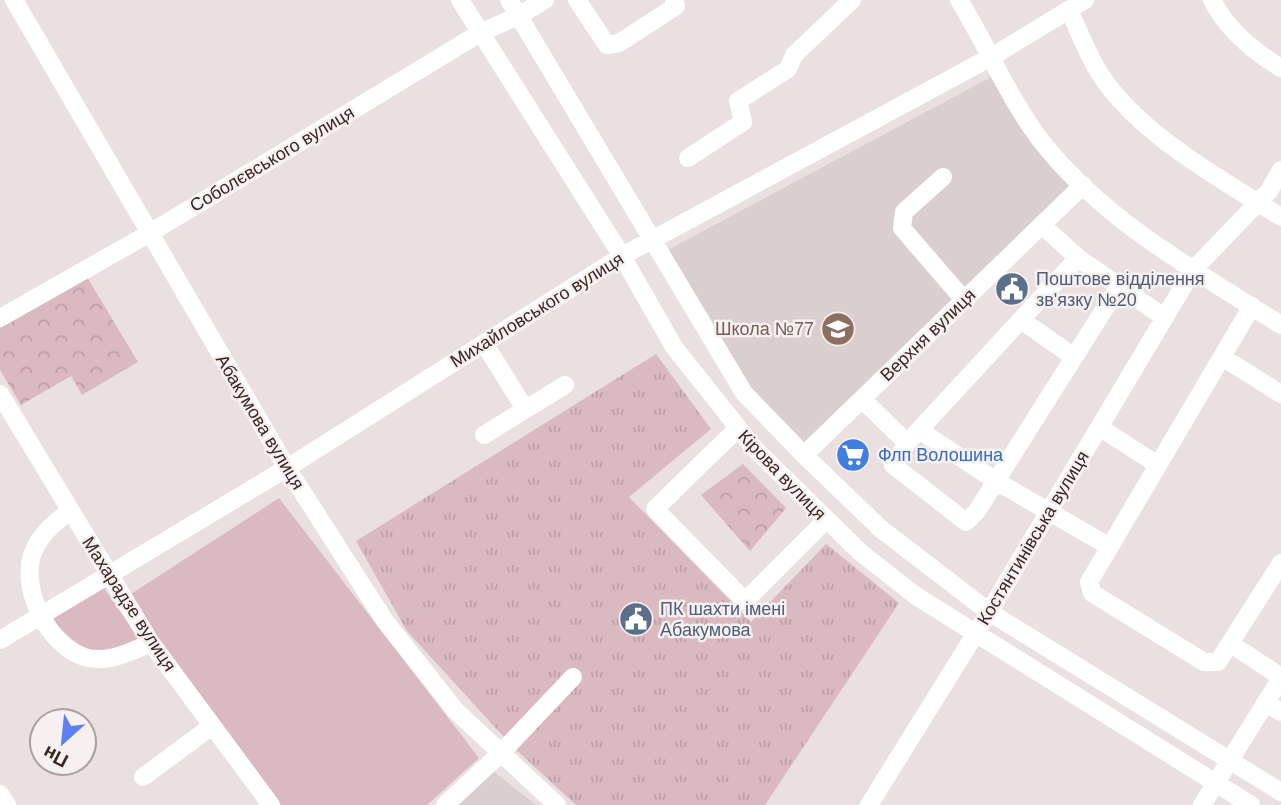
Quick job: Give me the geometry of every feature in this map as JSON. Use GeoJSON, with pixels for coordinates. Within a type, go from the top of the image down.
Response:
{"type":"FeatureCollection","features":[{"type":"Feature","properties":{"kind":"street","name":"Абакумова вулиця"},"geometry":{"type":"LineString","coordinates":[[14,0],[287,468],[385,621],[456,711],[557,805]]}},
{"type":"Feature","properties":{"kind":"street","name":"Кірова вулиця"},"geometry":{"type":"LineString","coordinates":[[460,0],[622,256],[674,347],[737,429],[826,520],[860,552],[916,596],[1251,805]]}},
{"type":"Feature","properties":{"kind":"street","name":"Кірова вулиця"},"geometry":{"type":"LineString","coordinates":[[509,0],[744,393],[804,455],[881,529],[989,612],[1281,792]]}},
{"type":"Feature","properties":{"kind":"street","name":"Соболєвського вулиця"},"geometry":{"type":"LineString","coordinates":[[0,318],[150,233],[480,33],[519,16],[545,0]]}},
{"type":"Feature","properties":{"kind":"street"},"geometry":{"type":"LineString","coordinates":[[577,0],[607,45],[620,43],[676,6],[674,0]]}},
{"type":"Feature","properties":{"kind":"street"},"geometry":{"type":"LineString","coordinates":[[688,158],[743,122],[738,101],[788,69],[794,55],[852,0]]}},
{"type":"Feature","properties":{"kind":"street"},"geometry":{"type":"LineString","coordinates":[[959,0],[993,56],[1024,117],[1047,148],[1083,185],[1153,243],[1281,324]]}},
{"type":"Feature","properties":{"kind":"street","name":"Михайловського вулиця"},"geometry":{"type":"LineString","coordinates":[[0,640],[106,573],[287,468],[622,256],[993,56],[1085,0]]}},
{"type":"Feature","properties":{"kind":"street"},"geometry":{"type":"LineString","coordinates":[[1212,0],[1220,16],[1256,53],[1281,68]]}},
{"type":"Feature","properties":{"kind":"street"},"geometry":{"type":"LineString","coordinates":[[1069,10],[1097,70],[1127,106],[1162,138],[1281,217]]}},
{"type":"Feature","properties":{"kind":"street","name":"Костянтинівська вулиця"},"geometry":{"type":"LineString","coordinates":[[869,805],[989,612],[1193,270],[1269,191],[1281,170]]}},
{"type":"Feature","properties":{"kind":"street"},"geometry":{"type":"LineString","coordinates":[[943,177],[904,212],[902,228],[964,300]]}},
{"type":"Feature","properties":{"kind":"street","name":"Верхня вулиця"},"geometry":{"type":"LineString","coordinates":[[804,455],[1083,185]]}},
{"type":"Feature","properties":{"kind":"street"},"geometry":{"type":"LineString","coordinates":[[1042,225],[1078,258],[1164,317]]}},
{"type":"Feature","properties":{"kind":"street"},"geometry":{"type":"LineString","coordinates":[[1078,258],[913,436],[893,465],[966,522],[978,511],[1119,286]]}},
{"type":"Feature","properties":{"kind":"street"},"geometry":{"type":"LineString","coordinates":[[1252,306],[1089,582],[1092,593],[1204,662],[1219,662],[1281,563]]}},
{"type":"Feature","properties":{"kind":"street"},"geometry":{"type":"LineString","coordinates":[[1021,320],[1074,357]]}},
{"type":"Feature","properties":{"kind":"street"},"geometry":{"type":"LineString","coordinates":[[484,343],[526,409]]}},
{"type":"Feature","properties":{"kind":"street"},"geometry":{"type":"LineString","coordinates":[[1222,357],[1281,394]]}},
{"type":"Feature","properties":{"kind":"street"},"geometry":{"type":"LineString","coordinates":[[484,435],[565,385]]}},
{"type":"Feature","properties":{"kind":"street","name":"Махарадзе вулиця"},"geometry":{"type":"LineString","coordinates":[[0,394],[106,573],[151,643],[270,805]]}},
{"type":"Feature","properties":{"kind":"street"},"geometry":{"type":"LineString","coordinates":[[862,399],[913,436],[1110,547]]}},
{"type":"Feature","properties":{"kind":"street"},"geometry":{"type":"LineString","coordinates":[[1099,427],[1158,465]]}},
{"type":"Feature","properties":{"kind":"street"},"geometry":{"type":"LineString","coordinates":[[737,429],[654,509],[746,601],[826,520]]}},
{"type":"Feature","properties":{"kind":"street"},"geometry":{"type":"LineString","coordinates":[[70,511],[48,529],[32,555],[30,583],[41,614],[57,637],[85,657],[114,658],[151,643]]}},
{"type":"Feature","properties":{"kind":"street"},"geometry":{"type":"LineString","coordinates":[[1202,805],[1229,760],[1273,708],[1281,678],[1231,644]]}},
{"type":"Feature","properties":{"kind":"street"},"geometry":{"type":"LineString","coordinates":[[445,805],[500,754],[573,677]]}},
{"type":"Feature","properties":{"kind":"street"},"geometry":{"type":"LineString","coordinates":[[143,776],[212,726]]}},
{"type":"Feature","properties":{"kind":"street"},"geometry":{"type":"LineString","coordinates":[[0,794],[7,805]]}},
{"type":"Feature","properties":{"kind":"shaded area"},"geometry":{"type":"Polygon","coordinates":[[[995,75],[1076,184],[804,447],[750,390],[664,252],[995,75]]]}},
{"type":"Feature","properties":{"kind":"shaded area"},"geometry":{"type":"Polygon","coordinates":[[[488,767],[536,805],[449,805],[488,767]]]}},
{"type":"Feature","properties":{"kind":"green space"},"geometry":{"type":"Polygon","coordinates":[[[87,277],[138,362],[82,395],[71,376],[21,405],[0,370],[0,328],[87,277]]]}},
{"type":"Feature","properties":{"kind":"green space"},"geometry":{"type":"Polygon","coordinates":[[[656,354],[711,429],[629,497],[751,622],[826,544],[899,603],[765,805],[576,805],[514,748],[407,631],[356,541],[656,354]]]}},
{"type":"Feature","properties":{"kind":"green space"},"geometry":{"type":"Polygon","coordinates":[[[743,464],[786,508],[750,551],[701,495],[743,464]]]}},
{"type":"Feature","properties":{"kind":"green space"},"geometry":{"type":"Polygon","coordinates":[[[279,498],[479,758],[427,805],[281,805],[128,596],[279,498]]]}},
{"type":"Feature","properties":{"kind":"green space"},"geometry":{"type":"Polygon","coordinates":[[[102,585],[139,639],[125,647],[100,652],[79,644],[50,617],[102,585]]]}},
{"type":"Feature","properties":{"kind":"place","name":"Поштове відділення зв'язку №20"},"geometry":{"type":"Point","coordinates":[1012,289]}},
{"type":"Feature","properties":{"kind":"place","name":"Школа №77"},"geometry":{"type":"Point","coordinates":[838,329]}},
{"type":"Feature","properties":{"kind":"place","name":"Флп Волошина"},"geometry":{"type":"Point","coordinates":[853,455]}},
{"type":"Feature","properties":{"kind":"place","name":"ПК шахти імені Абакумова"},"geometry":{"type":"Point","coordinates":[636,619]}}]}
